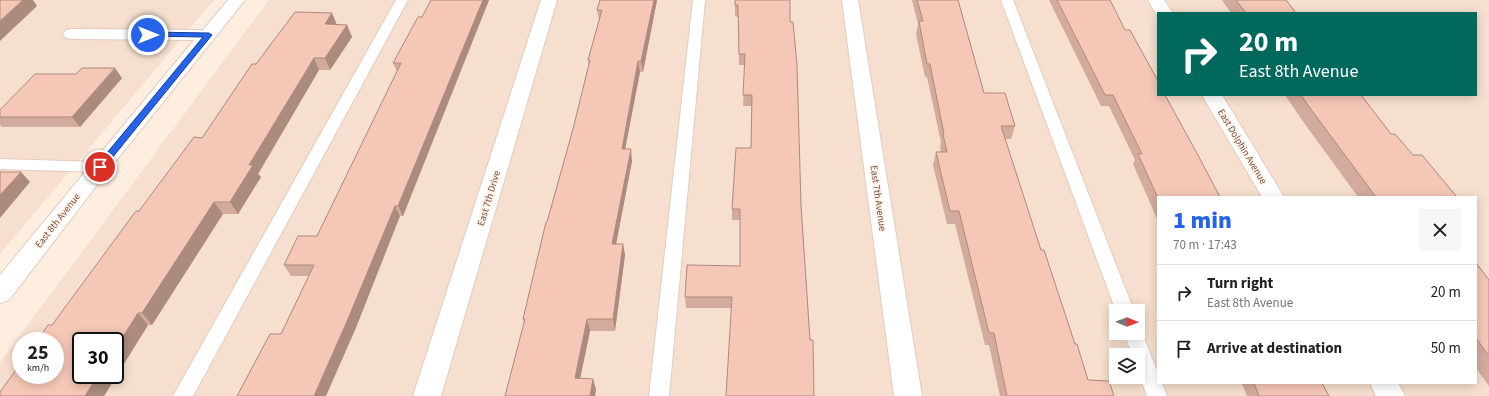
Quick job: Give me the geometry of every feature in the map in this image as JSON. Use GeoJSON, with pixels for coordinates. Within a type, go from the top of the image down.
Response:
{"type":"FeatureCollection","features":[{"type":"Feature","properties":{"kind":"street","name":"East 8th Avenue"},"geometry":{"type":"LineString","coordinates":[[0,293],[100,167],[237,0]]}},
{"type":"Feature","properties":{"kind":"street","name":"East 7th Drive"},"geometry":{"type":"LineString","coordinates":[[427,396],[549,0]]}},
{"type":"Feature","properties":{"kind":"street","name":"East 7th Avenue"},"geometry":{"type":"LineString","coordinates":[[850,0],[908,396]]}},
{"type":"Feature","properties":{"kind":"street"},"geometry":{"type":"LineString","coordinates":[[1156,0],[1163,12]]}},
{"type":"Feature","properties":{"kind":"street"},"geometry":{"type":"LineString","coordinates":[[72,34],[209,35]]}},
{"type":"Feature","properties":{"kind":"street","name":"East Dolphin Avenue"},"geometry":{"type":"LineString","coordinates":[[1213,96],[1272,196]]}},
{"type":"Feature","properties":{"kind":"street"},"geometry":{"type":"LineString","coordinates":[[1384,384],[1391,396]]}},
{"type":"Feature","properties":{"kind":"lane"},"geometry":{"type":"LineString","coordinates":[[183,396],[402,0]]}},
{"type":"Feature","properties":{"kind":"lane"},"geometry":{"type":"LineString","coordinates":[[659,396],[699,0]]}},
{"type":"Feature","properties":{"kind":"lane"},"geometry":{"type":"LineString","coordinates":[[1007,0],[1122,304]]}},
{"type":"Feature","properties":{"kind":"lane"},"geometry":{"type":"LineString","coordinates":[[0,164],[100,167]]}},
{"type":"Feature","properties":{"kind":"lane"},"geometry":{"type":"LineString","coordinates":[[1136,340],[1157,396]]}},
{"type":"Feature","properties":{"kind":"shaded area"},"geometry":{"type":"Polygon","coordinates":[[[0,0],[214,0],[0,254],[0,0]]]}},
{"type":"Feature","properties":{"kind":"shaded area"},"geometry":{"type":"Polygon","coordinates":[[[269,0],[1489,0],[1489,396],[0,396],[0,362],[12,346],[12,384],[64,384],[64,332],[22,332],[269,0]]]}},
{"type":"Feature","properties":{"kind":"building"},"geometry":{"type":"Polygon","coordinates":[[[0,0],[23,0],[0,21],[0,0]]]}},
{"type":"Feature","properties":{"kind":"building"},"geometry":{"type":"Polygon","coordinates":[[[431,0],[483,0],[398,206],[395,206],[314,396],[237,396],[270,334],[281,334],[314,265],[284,265],[298,236],[317,236],[401,63],[393,63],[418,17],[422,17],[431,0]]]}},
{"type":"Feature","properties":{"kind":"building"},"geometry":{"type":"Polygon","coordinates":[[[600,0],[654,0],[641,61],[638,61],[622,149],[631,149],[612,244],[623,244],[613,319],[587,319],[575,378],[593,379],[590,396],[505,396],[525,319],[523,319],[546,222],[573,129],[590,60],[588,60],[602,10],[597,10],[600,0]]]}},
{"type":"Feature","properties":{"kind":"building"},"geometry":{"type":"Polygon","coordinates":[[[735,0],[790,0],[790,22],[793,22],[797,65],[801,205],[810,340],[813,340],[814,396],[726,396],[732,297],[685,297],[687,265],[740,266],[740,209],[732,209],[736,148],[751,148],[752,95],[743,95],[745,54],[739,54],[738,5],[735,5],[735,0]]]}},
{"type":"Feature","properties":{"kind":"building"},"geometry":{"type":"Polygon","coordinates":[[[917,0],[958,0],[984,93],[1005,93],[1015,126],[1001,126],[1041,250],[1044,250],[1088,380],[1109,381],[1114,396],[1007,396],[994,333],[989,333],[959,211],[950,211],[936,152],[947,152],[930,64],[927,64],[919,21],[923,21],[917,0]]]}},
{"type":"Feature","properties":{"kind":"building"},"geometry":{"type":"Polygon","coordinates":[[[1057,0],[1110,0],[1125,30],[1130,30],[1157,79],[1157,96],[1166,96],[1219,196],[1157,196],[1138,154],[1142,154],[1113,95],[1105,95],[1057,0]]]}},
{"type":"Feature","properties":{"kind":"building"},"geometry":{"type":"Polygon","coordinates":[[[1236,0],[1286,0],[1295,12],[1245,12],[1236,0]]]}},
{"type":"Feature","properties":{"kind":"building"},"geometry":{"type":"Polygon","coordinates":[[[295,12],[332,13],[325,24],[347,25],[325,58],[314,58],[249,165],[253,165],[230,202],[214,202],[142,313],[138,313],[124,335],[124,332],[72,332],[72,384],[92,384],[85,396],[0,396],[0,392],[12,375],[12,384],[64,384],[64,332],[43,332],[48,325],[52,325],[136,211],[139,211],[194,137],[202,138],[252,64],[256,64],[295,12]]]}},
{"type":"Feature","properties":{"kind":"building"},"geometry":{"type":"Polygon","coordinates":[[[82,68],[115,68],[72,117],[0,117],[0,110],[35,74],[76,74],[82,68]]]}},
{"type":"Feature","properties":{"kind":"building"},"geometry":{"type":"Polygon","coordinates":[[[1302,96],[1362,96],[1391,134],[1395,134],[1413,155],[1422,155],[1456,196],[1375,196],[1302,96]]]}},
{"type":"Feature","properties":{"kind":"building"},"geometry":{"type":"Polygon","coordinates":[[[0,172],[21,172],[0,195],[0,172]]]}},
{"type":"Feature","properties":{"kind":"building"},"geometry":{"type":"Polygon","coordinates":[[[1477,264],[1489,280],[1489,356],[1477,339],[1477,264]]]}},
{"type":"Feature","properties":{"kind":"building"},"geometry":{"type":"Polygon","coordinates":[[[1254,384],[1323,384],[1329,396],[1259,396],[1254,384]]]}},
{"type":"Feature","properties":{"kind":"route"},"geometry":{"type":"LineString","coordinates":[[100,167],[209,35],[148,35]]}}]}
